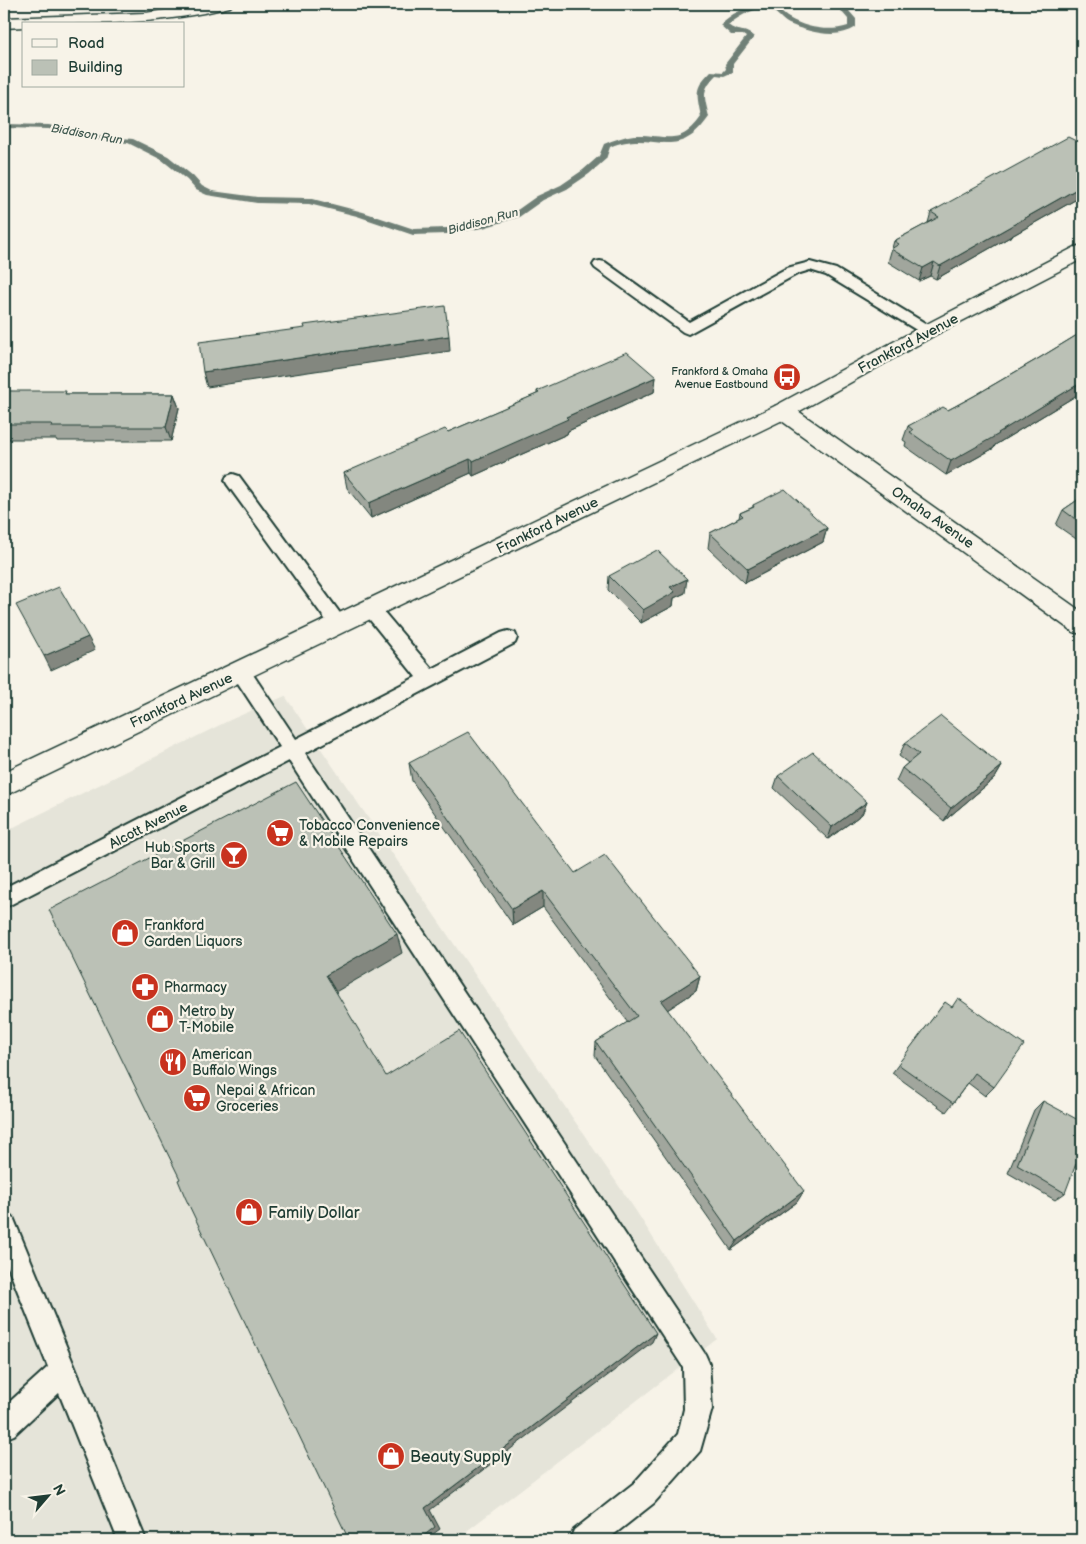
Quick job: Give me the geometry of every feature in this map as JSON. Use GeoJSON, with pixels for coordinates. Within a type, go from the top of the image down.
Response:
{"type":"FeatureCollection","features":[{"type":"Feature","properties":{"kind":"street"},"geometry":{"type":"LineString","coordinates":[[30,22],[132,18],[178,13],[225,4]]}},
{"type":"Feature","properties":{"kind":"street"},"geometry":{"type":"LineString","coordinates":[[4,23],[22,22]]}},
{"type":"Feature","properties":{"kind":"street","name":"Frankford Avenue"},"geometry":{"type":"LineString","coordinates":[[4,784],[372,610],[784,411],[928,331],[1082,251]]}},
{"type":"Feature","properties":{"kind":"street","name":"Omaha Avenue"},"geometry":{"type":"LineString","coordinates":[[784,411],[1082,624]]}},
{"type":"Feature","properties":{"kind":"lane"},"geometry":{"type":"LineString","coordinates":[[600,265],[688,329],[792,271],[810,266],[832,272],[928,331]]}},
{"type":"Feature","properties":{"kind":"lane"},"geometry":{"type":"LineString","coordinates":[[233,480],[340,625]]}},
{"type":"Feature","properties":{"kind":"lane"},"geometry":{"type":"LineString","coordinates":[[372,610],[429,679]]}},
{"type":"Feature","properties":{"kind":"lane","name":"Alcott Avenue"},"geometry":{"type":"LineString","coordinates":[[4,898],[508,638]]}},
{"type":"Feature","properties":{"kind":"lane"},"geometry":{"type":"LineString","coordinates":[[241,672],[696,1363],[698,1409],[690,1441],[644,1493],[584,1540]]}},
{"type":"Feature","properties":{"kind":"lane"},"geometry":{"type":"LineString","coordinates":[[4,1226],[132,1540]]}},
{"type":"Feature","properties":{"kind":"lane"},"geometry":{"type":"LineString","coordinates":[[4,1425],[62,1371]]}},
{"type":"Feature","properties":{"kind":"shaded area"},"geometry":{"type":"Polygon","coordinates":[[[285,696],[636,1211],[717,1339],[455,1540],[4,1540],[4,832],[230,720],[285,696]]]}},
{"type":"Feature","properties":{"kind":"building"},"geometry":{"type":"Polygon","coordinates":[[[1068,137],[1082,144],[1082,174],[1076,177],[1082,181],[1082,186],[940,266],[934,262],[923,268],[891,249],[899,244],[894,241],[939,217],[931,212],[1068,137]]]}},
{"type":"Feature","properties":{"kind":"building"},"geometry":{"type":"Polygon","coordinates":[[[445,306],[449,336],[203,372],[199,342],[305,328],[304,325],[445,306]]]}},
{"type":"Feature","properties":{"kind":"building"},"geometry":{"type":"Polygon","coordinates":[[[1082,332],[1082,382],[999,434],[951,461],[910,432],[913,430],[908,426],[943,407],[948,410],[974,396],[1082,332]]]}},
{"type":"Feature","properties":{"kind":"building"},"geometry":{"type":"Polygon","coordinates":[[[627,352],[656,377],[473,461],[470,459],[369,503],[344,473],[445,429],[448,432],[539,393],[537,391],[627,352]]]}},
{"type":"Feature","properties":{"kind":"building"},"geometry":{"type":"Polygon","coordinates":[[[4,391],[66,391],[65,394],[174,394],[166,427],[51,427],[52,424],[4,424],[4,391]]]}},
{"type":"Feature","properties":{"kind":"building"},"geometry":{"type":"Polygon","coordinates":[[[785,489],[827,528],[748,569],[710,533],[743,516],[740,513],[754,507],[753,505],[785,489]]]}},
{"type":"Feature","properties":{"kind":"building"},"geometry":{"type":"Polygon","coordinates":[[[1082,497],[1082,524],[1063,510],[1082,497]]]}},
{"type":"Feature","properties":{"kind":"building"},"geometry":{"type":"Polygon","coordinates":[[[657,550],[687,579],[670,587],[675,592],[643,610],[609,576],[657,550]]]}},
{"type":"Feature","properties":{"kind":"building"},"geometry":{"type":"Polygon","coordinates":[[[59,587],[88,637],[44,656],[16,605],[59,587]]]}},
{"type":"Feature","properties":{"kind":"building"},"geometry":{"type":"Polygon","coordinates":[[[941,716],[1002,766],[951,808],[902,768],[919,754],[905,743],[941,716]]]}},
{"type":"Feature","properties":{"kind":"building"},"geometry":{"type":"Polygon","coordinates":[[[468,732],[575,873],[605,855],[700,976],[661,1001],[804,1191],[737,1241],[596,1042],[637,1016],[543,891],[512,909],[409,763],[468,732]]]}},
{"type":"Feature","properties":{"kind":"building"},"geometry":{"type":"Polygon","coordinates":[[[813,752],[867,802],[832,827],[778,776],[813,752]]]}},
{"type":"Feature","properties":{"kind":"building"},"geometry":{"type":"Polygon","coordinates":[[[296,782],[397,934],[326,975],[386,1076],[459,1031],[656,1333],[425,1508],[435,1527],[418,1540],[349,1540],[185,1197],[178,1180],[180,1179],[49,910],[296,782]]]}},
{"type":"Feature","properties":{"kind":"building"},"geometry":{"type":"Polygon","coordinates":[[[958,998],[1024,1045],[994,1087],[975,1073],[953,1103],[898,1064],[945,1002],[952,1007],[958,998]]]}},
{"type":"Feature","properties":{"kind":"building"},"geometry":{"type":"Polygon","coordinates":[[[1043,1101],[1082,1122],[1082,1148],[1065,1193],[1017,1165],[1043,1101]]]}},
{"type":"Feature","properties":{"kind":"waterway","name":"Biddison Run"},"geometry":{"type":"LineString","coordinates":[[4,126],[49,127],[88,137],[130,141],[165,158],[190,178],[199,188],[210,193],[257,200],[309,201],[360,214],[413,232],[447,231],[483,225],[516,215],[540,198],[564,187],[586,172],[603,157],[607,146],[615,142],[632,138],[669,141],[684,138],[691,134],[705,117],[700,93],[704,84],[714,73],[724,74],[730,70],[729,64],[750,37],[745,33],[734,33],[724,25],[741,13],[756,8],[771,8],[790,22],[804,27],[825,31],[840,31],[852,27],[852,19],[845,11],[853,6],[853,4]]}},
{"type":"Feature","properties":{"kind":"place","name":"Frankford & Omaha Avenue Eastbound"},"geometry":{"type":"Point","coordinates":[787,377]}},
{"type":"Feature","properties":{"kind":"place","name":"Tobacco Convenience & Mobile Repairs"},"geometry":{"type":"Point","coordinates":[280,833]}},
{"type":"Feature","properties":{"kind":"place","name":"Hub Sports Bar & Grill"},"geometry":{"type":"Point","coordinates":[234,855]}},
{"type":"Feature","properties":{"kind":"place","name":"Frankford Garden Liquors"},"geometry":{"type":"Point","coordinates":[125,933]}},
{"type":"Feature","properties":{"kind":"place","name":"Pharmacy"},"geometry":{"type":"Point","coordinates":[145,987]}},
{"type":"Feature","properties":{"kind":"place","name":"Metro by T-Mobile"},"geometry":{"type":"Point","coordinates":[160,1019]}},
{"type":"Feature","properties":{"kind":"place","name":"American Buffalo Wings"},"geometry":{"type":"Point","coordinates":[173,1062]}},
{"type":"Feature","properties":{"kind":"place","name":"Nepai & African Groceries"},"geometry":{"type":"Point","coordinates":[197,1098]}},
{"type":"Feature","properties":{"kind":"place","name":"Family Dollar"},"geometry":{"type":"Point","coordinates":[249,1212]}},
{"type":"Feature","properties":{"kind":"place","name":"Beauty Supply"},"geometry":{"type":"Point","coordinates":[391,1456]}}]}
